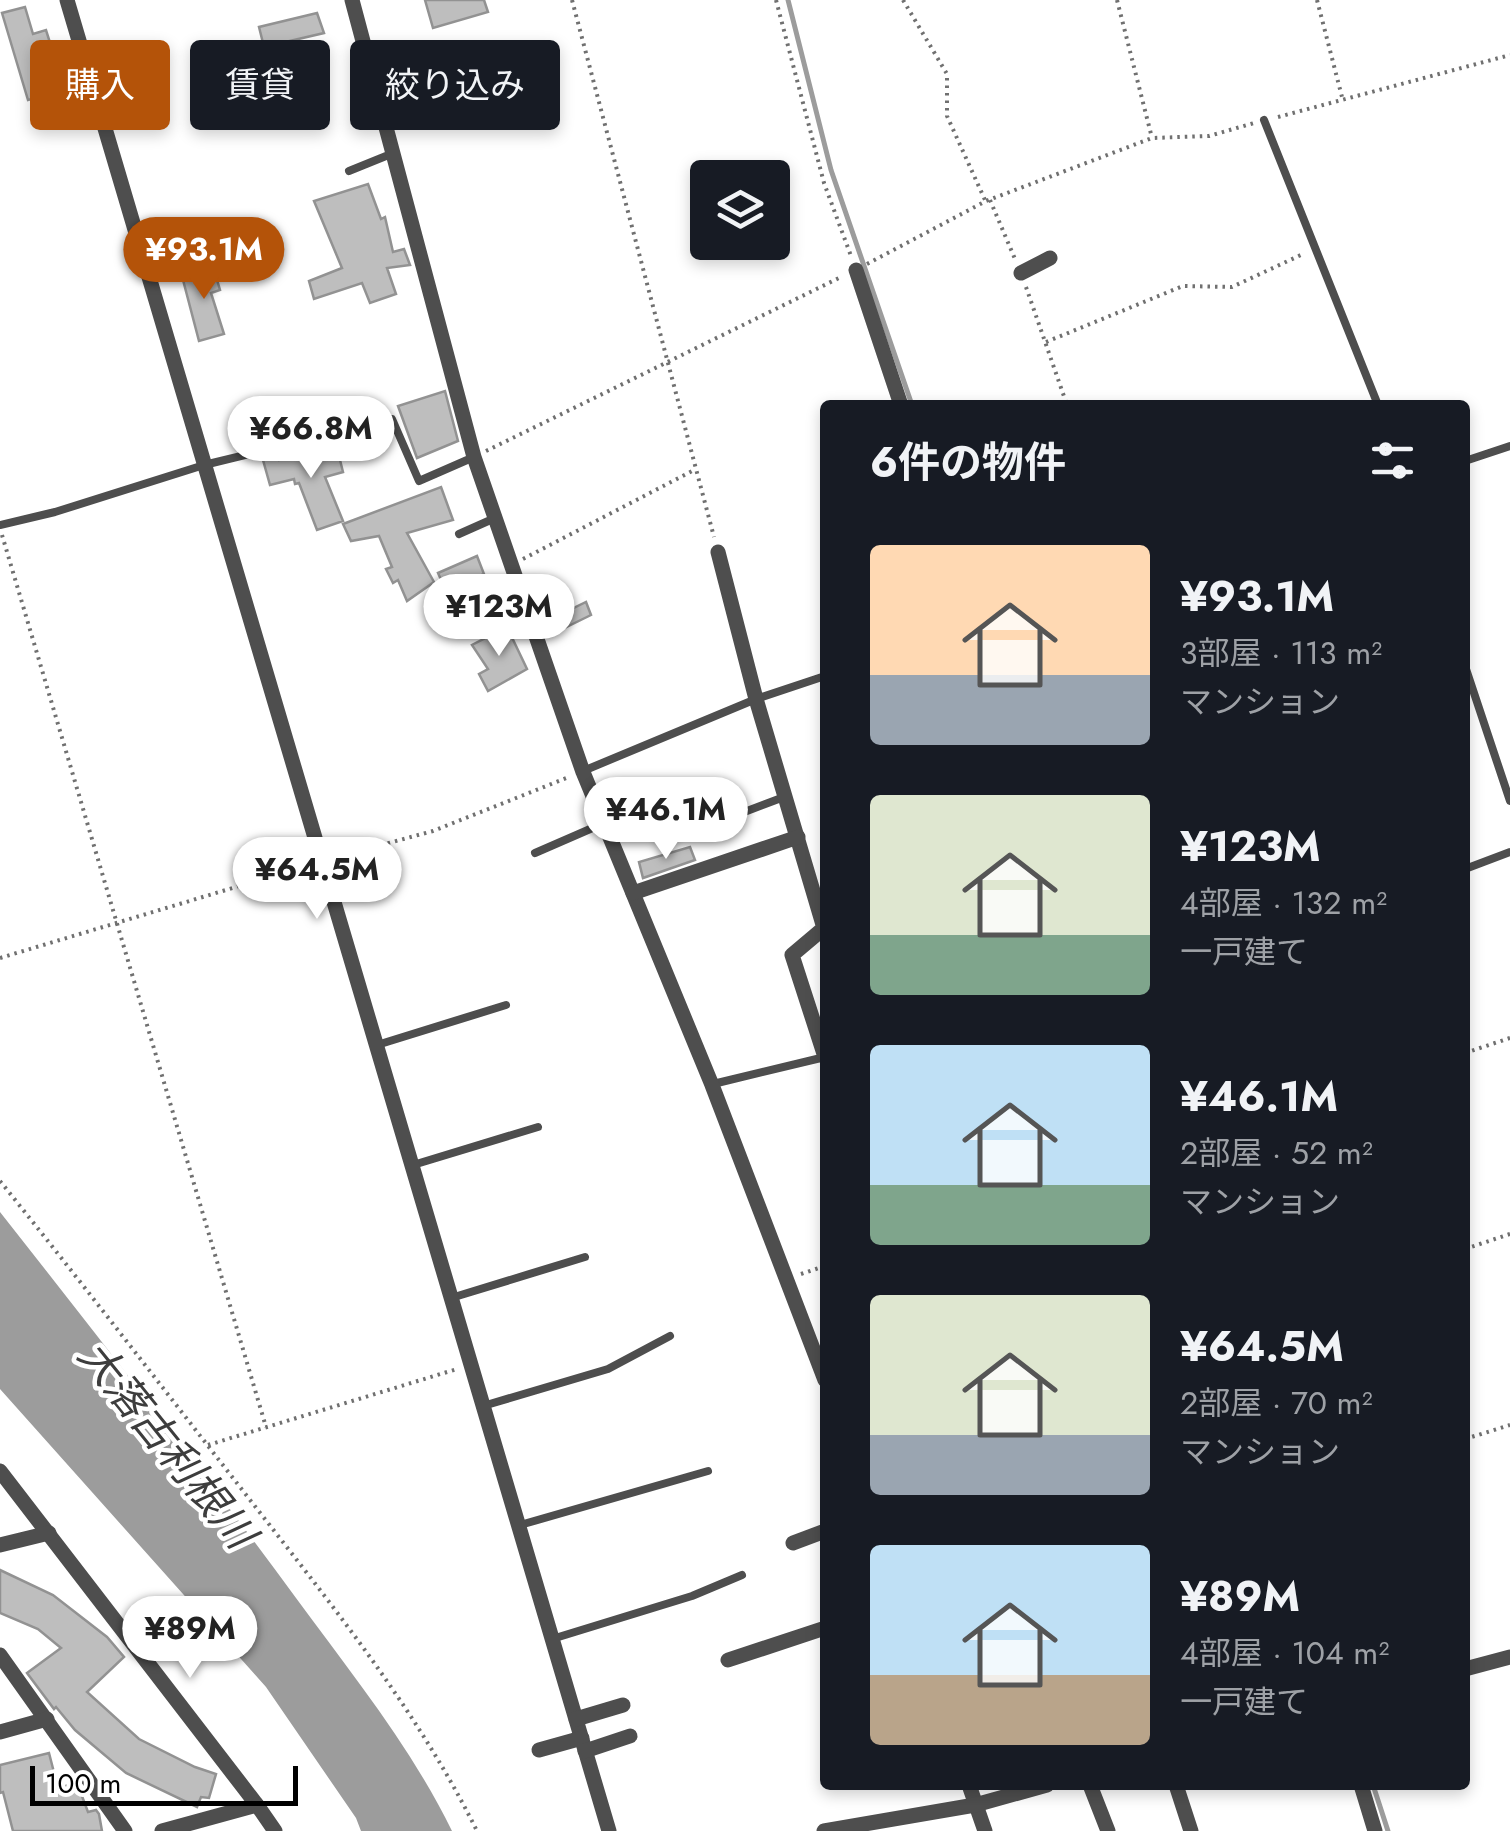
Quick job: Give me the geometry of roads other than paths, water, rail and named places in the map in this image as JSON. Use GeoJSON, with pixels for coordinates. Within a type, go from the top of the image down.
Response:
{"type":"FeatureCollection","features":[{"type":"Feature","properties":{"kind":"street"},"geometry":{"type":"LineString","coordinates":[[68,0],[609,1831]]}},
{"type":"Feature","properties":{"kind":"street"},"geometry":{"type":"LineString","coordinates":[[352,0],[474,458],[494,518],[583,772],[712,1084],[820,1367]]}},
{"type":"Feature","properties":{"kind":"street"},"geometry":{"type":"LineString","coordinates":[[1021,273],[1050,258]]}},
{"type":"Feature","properties":{"kind":"street"},"geometry":{"type":"LineString","coordinates":[[856,270],[899,400]]}},
{"type":"Feature","properties":{"kind":"street"},"geometry":{"type":"LineString","coordinates":[[718,552],[756,699],[820,914]]}},
{"type":"Feature","properties":{"kind":"street"},"geometry":{"type":"LineString","coordinates":[[633,893],[798,838]]}},
{"type":"Feature","properties":{"kind":"street"},"geometry":{"type":"LineString","coordinates":[[820,932],[792,956],[820,1042]]}},
{"type":"Feature","properties":{"kind":"street"},"geometry":{"type":"LineString","coordinates":[[0,1471],[274,1831]]}},
{"type":"Feature","properties":{"kind":"street"},"geometry":{"type":"LineString","coordinates":[[0,1546],[48,1533]]}},
{"type":"Feature","properties":{"kind":"street"},"geometry":{"type":"LineString","coordinates":[[793,1543],[820,1533]]}},
{"type":"Feature","properties":{"kind":"street"},"geometry":{"type":"LineString","coordinates":[[728,1660],[820,1630]]}},
{"type":"Feature","properties":{"kind":"street"},"geometry":{"type":"LineString","coordinates":[[0,1655],[126,1831]]}},
{"type":"Feature","properties":{"kind":"street"},"geometry":{"type":"LineString","coordinates":[[1470,1668],[1510,1657]]}},
{"type":"Feature","properties":{"kind":"street"},"geometry":{"type":"LineString","coordinates":[[576,1719],[623,1705]]}},
{"type":"Feature","properties":{"kind":"street"},"geometry":{"type":"LineString","coordinates":[[0,1732],[47,1719]]}},
{"type":"Feature","properties":{"kind":"street"},"geometry":{"type":"LineString","coordinates":[[540,1750],[630,1736]]}},
{"type":"Feature","properties":{"kind":"street"},"geometry":{"type":"LineString","coordinates":[[970,1790],[986,1831]]}},
{"type":"Feature","properties":{"kind":"street"},"geometry":{"type":"LineString","coordinates":[[824,1831],[974,1805],[1029,1790]]}},
{"type":"Feature","properties":{"kind":"street"},"geometry":{"type":"LineString","coordinates":[[1092,1790],[1108,1831]]}},
{"type":"Feature","properties":{"kind":"street"},"geometry":{"type":"LineString","coordinates":[[1178,1790],[1191,1831]]}},
{"type":"Feature","properties":{"kind":"street"},"geometry":{"type":"LineString","coordinates":[[1363,1790],[1376,1831]]}},
{"type":"Feature","properties":{"kind":"street"},"geometry":{"type":"LineString","coordinates":[[162,1831],[257,1805]]}},
{"type":"Feature","properties":{"kind":"lane"},"geometry":{"type":"LineString","coordinates":[[1264,120],[1376,400]]}},
{"type":"Feature","properties":{"kind":"lane"},"geometry":{"type":"LineString","coordinates":[[349,171],[393,154]]}},
{"type":"Feature","properties":{"kind":"lane"},"geometry":{"type":"LineString","coordinates":[[0,527],[204,465],[392,419],[419,481],[474,458]]}},
{"type":"Feature","properties":{"kind":"lane"},"geometry":{"type":"LineString","coordinates":[[1470,459],[1510,446]]}},
{"type":"Feature","properties":{"kind":"lane"},"geometry":{"type":"LineString","coordinates":[[459,534],[494,518]]}},
{"type":"Feature","properties":{"kind":"lane"},"geometry":{"type":"LineString","coordinates":[[583,772],[756,699],[820,678]]}},
{"type":"Feature","properties":{"kind":"lane"},"geometry":{"type":"LineString","coordinates":[[1470,681],[1510,800]]}},
{"type":"Feature","properties":{"kind":"lane"},"geometry":{"type":"LineString","coordinates":[[718,822],[786,796]]}},
{"type":"Feature","properties":{"kind":"lane"},"geometry":{"type":"LineString","coordinates":[[536,853],[604,823]]}},
{"type":"Feature","properties":{"kind":"lane"},"geometry":{"type":"LineString","coordinates":[[1470,867],[1510,852]]}},
{"type":"Feature","properties":{"kind":"lane"},"geometry":{"type":"LineString","coordinates":[[376,1045],[506,1004]]}},
{"type":"Feature","properties":{"kind":"lane"},"geometry":{"type":"LineString","coordinates":[[712,1084],[820,1058]]}},
{"type":"Feature","properties":{"kind":"lane"},"geometry":{"type":"LineString","coordinates":[[412,1165],[538,1128]]}},
{"type":"Feature","properties":{"kind":"lane"},"geometry":{"type":"LineString","coordinates":[[451,1298],[585,1257]]}},
{"type":"Feature","properties":{"kind":"lane"},"geometry":{"type":"LineString","coordinates":[[483,1406],[608,1369],[670,1336]]}},
{"type":"Feature","properties":{"kind":"lane"},"geometry":{"type":"LineString","coordinates":[[519,1526],[708,1472]]}},
{"type":"Feature","properties":{"kind":"lane"},"geometry":{"type":"LineString","coordinates":[[552,1639],[692,1596],[742,1575]]}},
{"type":"Feature","properties":{"kind":"water","name":"大落古利根川"},"geometry":{"type":"Polygon","coordinates":[[[0,1212],[187,1452],[359,1683],[418,1770],[452,1831],[361,1831],[266,1687],[0,1389],[0,1212]]]}},
{"type":"Feature","properties":{"kind":"waterway"},"geometry":{"type":"LineString","coordinates":[[788,0],[831,170],[910,400]]}},
{"type":"Feature","properties":{"kind":"waterway"},"geometry":{"type":"LineString","coordinates":[[1375,1790],[1388,1831]]}}]}
